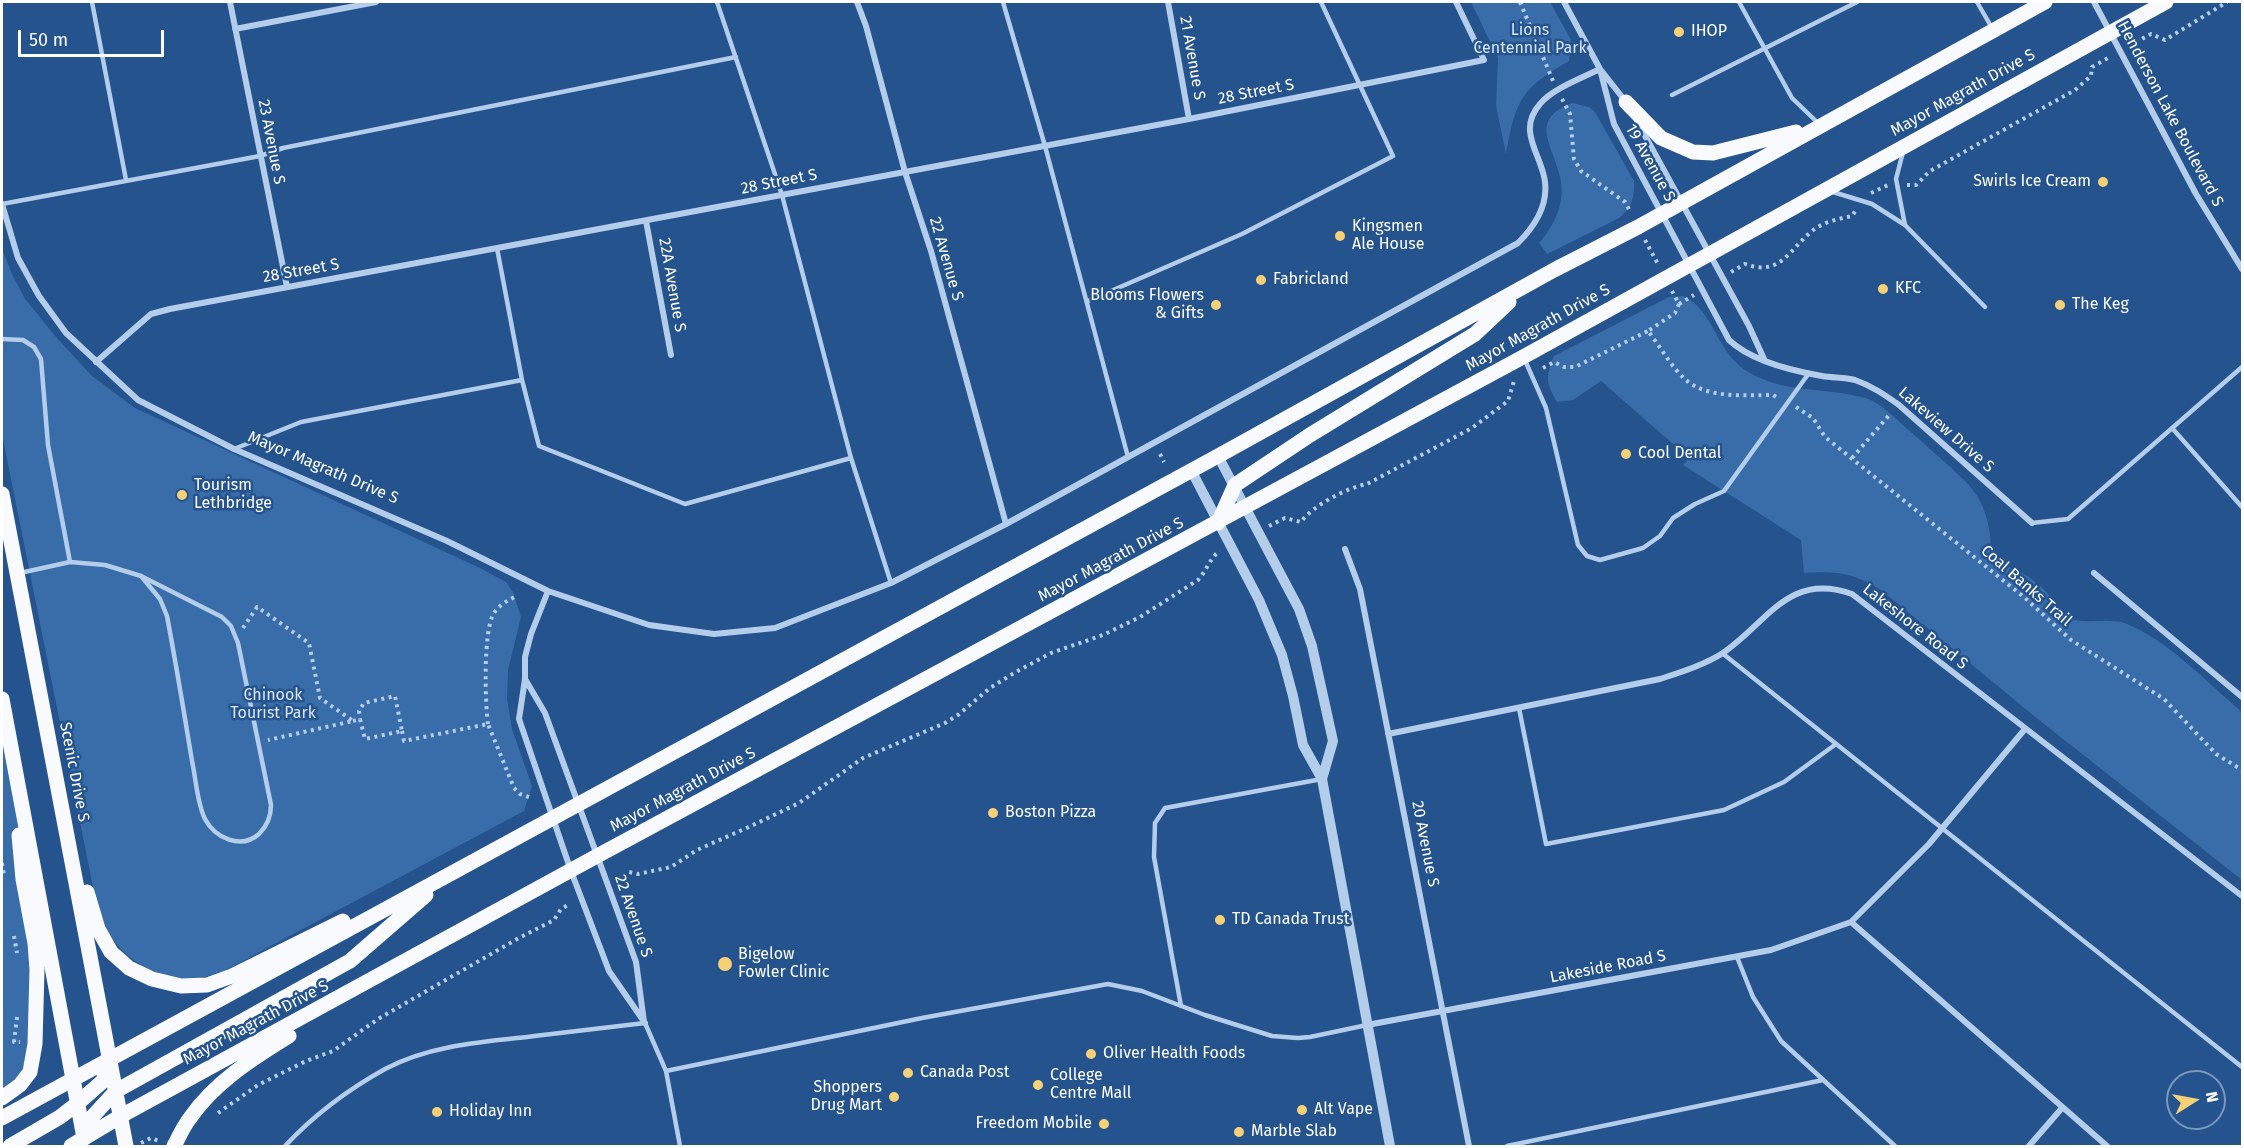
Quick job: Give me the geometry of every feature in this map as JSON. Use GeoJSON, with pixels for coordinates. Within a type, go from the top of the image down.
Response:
{"type":"FeatureCollection","features":[{"type":"Feature","properties":{"kind":"main road"},"geometry":{"type":"LineString","coordinates":[[2,1118],[1638,227],[2045,2]]}},
{"type":"Feature","properties":{"kind":"main road","name":"Mayor Magrath Drive S"},"geometry":{"type":"LineString","coordinates":[[71,1146],[85,1142],[121,1116],[597,856],[1218,523],[1690,266],[2166,2]]}},
{"type":"Feature","properties":{"kind":"main road"},"geometry":{"type":"LineString","coordinates":[[1626,102],[1660,138],[1693,152],[1713,153],[1819,126]]}},
{"type":"Feature","properties":{"kind":"main road"},"geometry":{"type":"LineString","coordinates":[[1218,523],[1235,486],[1310,435],[1475,334],[1526,286]]}},
{"type":"Feature","properties":{"kind":"main road","name":"Scenic Drive S"},"geometry":{"type":"LineString","coordinates":[[2,494],[121,1116],[133,1145]]}},
{"type":"Feature","properties":{"kind":"main road"},"geometry":{"type":"LineString","coordinates":[[2,699],[85,1142]]}},
{"type":"Feature","properties":{"kind":"main road"},"geometry":{"type":"LineString","coordinates":[[2,1098],[20,1085],[30,1072],[35,1044],[37,970],[35,943],[23,879],[10,746]]}},
{"type":"Feature","properties":{"kind":"main road"},"geometry":{"type":"LineString","coordinates":[[67,832],[98,929],[111,952],[129,968],[152,979],[181,986],[207,985],[232,976],[358,914],[407,898]]}},
{"type":"Feature","properties":{"kind":"main road"},"geometry":{"type":"LineString","coordinates":[[85,1142],[93,1116],[116,1091],[350,962],[448,876]]}},
{"type":"Feature","properties":{"kind":"main road"},"geometry":{"type":"LineString","coordinates":[[167,1144],[215,1089],[249,1061],[421,954]]}},
{"type":"Feature","properties":{"kind":"main road"},"geometry":{"type":"LineString","coordinates":[[10,1146],[60,1117],[103,1081],[110,1058]]}},
{"type":"Feature","properties":{"kind":"street","name":"23 Avenue S"},"geometry":{"type":"LineString","coordinates":[[230,2],[287,287]]}},
{"type":"Feature","properties":{"kind":"street"},"geometry":{"type":"LineString","coordinates":[[235,29],[376,2]]}},
{"type":"Feature","properties":{"kind":"street","name":"22 Avenue S"},"geometry":{"type":"LineString","coordinates":[[857,2],[866,26],[905,172],[931,251],[1006,524]]}},
{"type":"Feature","properties":{"kind":"street","name":"21 Avenue S"},"geometry":{"type":"LineString","coordinates":[[1168,2],[1189,119]]}},
{"type":"Feature","properties":{"kind":"street","name":"28 Street S"},"geometry":{"type":"LineString","coordinates":[[96,362],[151,314],[1189,119],[1484,60],[1456,2]]}},
{"type":"Feature","properties":{"kind":"street","name":"19 Avenue S"},"geometry":{"type":"LineString","coordinates":[[1564,2],[1600,69],[1626,102],[1710,254]]}},
{"type":"Feature","properties":{"kind":"street","name":"Henderson Lake Boulevard S"},"geometry":{"type":"LineString","coordinates":[[2094,2],[2196,194],[2242,269]]}},
{"type":"Feature","properties":{"kind":"street","name":"19 Avenue S"},"geometry":{"type":"LineString","coordinates":[[1600,69],[1614,124],[1690,266]]}},
{"type":"Feature","properties":{"kind":"street","name":"Mayor Magrath Drive S"},"geometry":{"type":"LineString","coordinates":[[96,362],[138,400],[234,449],[447,542],[548,591],[649,625],[714,634],[775,628],[891,583],[1006,524],[1518,243],[1531,230],[1541,212],[1545,198],[1545,182],[1531,144],[1530,128],[1533,115],[1540,103],[1600,69]]}},
{"type":"Feature","properties":{"kind":"street"},"geometry":{"type":"LineString","coordinates":[[2,204],[18,258],[39,296],[66,333],[96,362]]}},
{"type":"Feature","properties":{"kind":"street","name":"22A Avenue S"},"geometry":{"type":"LineString","coordinates":[[646,220],[671,355]]}},
{"type":"Feature","properties":{"kind":"street"},"geometry":{"type":"LineString","coordinates":[[1710,254],[1764,359]]}},
{"type":"Feature","properties":{"kind":"street","name":"Lakeview Drive S"},"geometry":{"type":"LineString","coordinates":[[1690,266],[1729,340],[1740,350],[1777,366],[1853,380],[1877,389],[1899,405],[2032,523]]}},
{"type":"Feature","properties":{"kind":"street"},"geometry":{"type":"LineString","coordinates":[[1218,456],[1299,609],[1312,646],[1333,741],[1322,779]]}},
{"type":"Feature","properties":{"kind":"street"},"geometry":{"type":"LineString","coordinates":[[1191,470],[1259,600],[1282,655],[1303,745],[1322,779],[1390,1146]]}},
{"type":"Feature","properties":{"kind":"street","name":"20 Avenue S"},"geometry":{"type":"LineString","coordinates":[[1345,549],[1360,589],[1469,1146]]}},
{"type":"Feature","properties":{"kind":"street"},"geometry":{"type":"LineString","coordinates":[[2094,573],[2242,697]]}},
{"type":"Feature","properties":{"kind":"street","name":"Lakeshore Road S"},"geometry":{"type":"LineString","coordinates":[[1388,734],[1660,679],[1701,664],[1722,653],[1789,597],[1803,592],[1837,588],[1852,594],[2242,896]]}},
{"type":"Feature","properties":{"kind":"street"},"geometry":{"type":"LineString","coordinates":[[548,591],[531,634],[525,657],[525,679],[519,719],[571,871],[609,970],[645,1023]]}},
{"type":"Feature","properties":{"kind":"street","name":"22 Avenue S"},"geometry":{"type":"LineString","coordinates":[[525,679],[545,713],[636,962],[645,1023]]}},
{"type":"Feature","properties":{"kind":"street","name":"Lakeside Road S"},"geometry":{"type":"LineString","coordinates":[[1367,1024],[1541,994],[1771,950],[1851,922],[1942,828],[2025,729]]}},
{"type":"Feature","properties":{"kind":"street"},"geometry":{"type":"LineString","coordinates":[[1851,922],[2107,1146]]}},
{"type":"Feature","properties":{"kind":"street"},"geometry":{"type":"LineString","coordinates":[[2029,1146],[2062,1108]]}},
{"type":"Feature","properties":{"kind":"lane"},"geometry":{"type":"LineString","coordinates":[[92,2],[126,180]]}},
{"type":"Feature","properties":{"kind":"lane"},"geometry":{"type":"LineString","coordinates":[[717,2],[782,195],[851,458],[891,583]]}},
{"type":"Feature","properties":{"kind":"lane"},"geometry":{"type":"LineString","coordinates":[[1003,2],[1088,301],[1128,457]]}},
{"type":"Feature","properties":{"kind":"lane"},"geometry":{"type":"LineString","coordinates":[[1088,301],[1242,234],[1393,156],[1321,2]]}},
{"type":"Feature","properties":{"kind":"lane"},"geometry":{"type":"LineString","coordinates":[[1739,2],[1792,98],[1819,126]]}},
{"type":"Feature","properties":{"kind":"lane"},"geometry":{"type":"LineString","coordinates":[[1672,95],[1857,2]]}},
{"type":"Feature","properties":{"kind":"lane"},"geometry":{"type":"LineString","coordinates":[[1977,2],[1993,30]]}},
{"type":"Feature","properties":{"kind":"lane"},"geometry":{"type":"LineString","coordinates":[[2,204],[260,156],[283,148],[736,57]]}},
{"type":"Feature","properties":{"kind":"lane"},"geometry":{"type":"LineString","coordinates":[[1905,147],[1896,179],[1905,225]]}},
{"type":"Feature","properties":{"kind":"lane"},"geometry":{"type":"LineString","coordinates":[[1827,190],[1872,204],[1905,225],[1985,307]]}},
{"type":"Feature","properties":{"kind":"lane"},"geometry":{"type":"LineString","coordinates":[[497,248],[522,380],[539,446],[685,504],[851,458]]}},
{"type":"Feature","properties":{"kind":"lane"},"geometry":{"type":"LineString","coordinates":[[2,339],[23,340],[34,347],[41,360],[48,445],[70,562]]}},
{"type":"Feature","properties":{"kind":"lane"},"geometry":{"type":"LineString","coordinates":[[1523,357],[1546,408],[1578,545],[1587,556],[1600,560],[1643,548],[1660,536],[1673,518],[1695,504],[1724,491],[1809,373]]}},
{"type":"Feature","properties":{"kind":"lane"},"geometry":{"type":"LineString","coordinates":[[2032,523],[2068,519],[2242,367]]}},
{"type":"Feature","properties":{"kind":"lane"},"geometry":{"type":"LineString","coordinates":[[234,449],[301,422],[522,380]]}},
{"type":"Feature","properties":{"kind":"lane"},"geometry":{"type":"LineString","coordinates":[[2172,428],[2242,507]]}},
{"type":"Feature","properties":{"kind":"lane"},"geometry":{"type":"LineString","coordinates":[[17,574],[70,562],[105,565],[141,576],[216,613],[231,626],[236,639],[269,793],[270,818],[255,837],[242,841],[229,840],[213,831],[202,812],[167,616],[160,599],[141,576]]}},
{"type":"Feature","properties":{"kind":"lane"},"geometry":{"type":"LineString","coordinates":[[1722,653],[2242,1067]]}},
{"type":"Feature","properties":{"kind":"lane"},"geometry":{"type":"LineString","coordinates":[[1519,708],[1546,844],[1724,810],[1784,782],[1836,744]]}},
{"type":"Feature","properties":{"kind":"lane"},"geometry":{"type":"LineString","coordinates":[[1181,1006],[1154,857],[1155,823],[1161,812],[1165,808],[1322,779]]}},
{"type":"Feature","properties":{"kind":"lane"},"geometry":{"type":"LineString","coordinates":[[1737,957],[1752,997],[1781,1041],[1895,1146]]}},
{"type":"Feature","properties":{"kind":"lane"},"geometry":{"type":"LineString","coordinates":[[666,1071],[922,1018],[1108,984],[1132,988],[1260,1033],[1285,1038],[1310,1037],[1367,1024]]}},
{"type":"Feature","properties":{"kind":"lane"},"geometry":{"type":"LineString","coordinates":[[285,1146],[313,1119],[349,1092],[386,1069],[412,1058],[439,1050],[493,1041],[645,1023],[666,1071],[680,1146]]}},
{"type":"Feature","properties":{"kind":"lane"},"geometry":{"type":"LineString","coordinates":[[1507,1146],[1823,1080]]}},
{"type":"Feature","properties":{"kind":"path"},"geometry":{"type":"LineString","coordinates":[[1520,2],[1550,76]]}},
{"type":"Feature","properties":{"kind":"path"},"geometry":{"type":"LineString","coordinates":[[2151,34],[2165,40],[2227,2]]}},
{"type":"Feature","properties":{"kind":"path"},"geometry":{"type":"LineString","coordinates":[[1905,185],[1916,185],[1930,171],[2075,90],[2091,76],[2092,67]]}},
{"type":"Feature","properties":{"kind":"path"},"geometry":{"type":"LineString","coordinates":[[1554,362],[1564,367],[1575,367],[1648,331],[1675,313],[1679,304],[1625,202],[1581,171],[1574,159],[1570,114],[1565,105]]}},
{"type":"Feature","properties":{"kind":"path"},"geometry":{"type":"LineString","coordinates":[[1873,191],[1886,185]]}},
{"type":"Feature","properties":{"kind":"path"},"geometry":{"type":"LineString","coordinates":[[1744,264],[1757,267],[1781,262],[1812,231],[1829,222],[1852,216],[1859,204]]}},
{"type":"Feature","properties":{"kind":"path"},"geometry":{"type":"LineString","coordinates":[[1648,331],[1684,379],[1695,387],[1712,392],[1773,395]]}},
{"type":"Feature","properties":{"kind":"path"},"geometry":{"type":"LineString","coordinates":[[1285,518],[1301,522],[1307,514],[1355,486],[1367,484],[1472,428],[1508,401],[1513,382]]}},
{"type":"Feature","properties":{"kind":"path","name":"Coal Banks Trail"},"geometry":{"type":"LineString","coordinates":[[1801,410],[1813,418],[1825,437],[2025,598],[2071,640],[2164,699],[2216,754],[2242,770]]}},
{"type":"Feature","properties":{"kind":"path"},"geometry":{"type":"LineString","coordinates":[[1852,458],[1893,412]]}},
{"type":"Feature","properties":{"kind":"path"},"geometry":{"type":"LineString","coordinates":[[1159,453],[1164,462]]}},
{"type":"Feature","properties":{"kind":"path"},"geometry":{"type":"LineString","coordinates":[[629,872],[638,874],[671,867],[697,850],[799,803],[863,758],[931,730],[958,715],[990,688],[1014,673],[1052,653],[1140,617],[1198,580],[1205,573],[1214,555]]}},
{"type":"Feature","properties":{"kind":"path"},"geometry":{"type":"LineString","coordinates":[[516,596],[502,604],[492,617],[484,692],[488,724],[514,788],[520,794],[529,796]]}},
{"type":"Feature","properties":{"kind":"path"},"geometry":{"type":"LineString","coordinates":[[236,639],[257,607],[309,643],[320,698],[353,721]]}},
{"type":"Feature","properties":{"kind":"path"},"geometry":{"type":"LineString","coordinates":[[402,731],[365,740],[358,711],[364,703],[394,696],[402,731],[404,741],[488,724]]}},
{"type":"Feature","properties":{"kind":"path"},"geometry":{"type":"LineString","coordinates":[[258,742],[360,719]]}},
{"type":"Feature","properties":{"kind":"path"},"geometry":{"type":"LineString","coordinates":[[2,864],[6,886]]}},
{"type":"Feature","properties":{"kind":"path"},"geometry":{"type":"LineString","coordinates":[[214,1116],[258,1085],[306,1061],[333,1051],[378,1018],[554,920],[561,909]]}},
{"type":"Feature","properties":{"kind":"path"},"geometry":{"type":"LineString","coordinates":[[14,933],[17,962]]}},
{"type":"Feature","properties":{"kind":"path"},"geometry":{"type":"LineString","coordinates":[[18,1010],[14,1042],[24,1043]]}},
{"type":"Feature","properties":{"kind":"path"},"geometry":{"type":"LineString","coordinates":[[133,1145],[151,1138],[167,1144]]}},
{"type":"Feature","properties":{"kind":"green space","name":"Lions Centennial Park"},"geometry":{"type":"Polygon","coordinates":[[[1471,2],[1550,2],[1571,40],[1569,61],[1540,80],[1523,98],[1513,121],[1506,154],[1496,106],[1498,58],[1471,2]]]}},
{"type":"Feature","properties":{"kind":"green space"},"geometry":{"type":"Polygon","coordinates":[[[1572,103],[1589,107],[1595,112],[1634,181],[1634,193],[1627,210],[1619,218],[1547,254],[1539,243],[1554,221],[1562,195],[1557,165],[1549,144],[1547,125],[1551,117],[1572,103]]]}},
{"type":"Feature","properties":{"kind":"green space","name":"Chinook Tourist Park"},"geometry":{"type":"Polygon","coordinates":[[[2,249],[25,299],[56,337],[92,376],[135,408],[506,582],[513,592],[521,617],[508,670],[507,699],[512,729],[532,786],[524,811],[224,971],[189,979],[164,976],[141,965],[122,950],[99,917],[2,434],[2,249]]]}},
{"type":"Feature","properties":{"kind":"green space"},"geometry":{"type":"Polygon","coordinates":[[[1683,296],[1702,312],[1729,355],[1750,373],[1786,386],[1862,397],[1883,408],[1953,469],[1976,494],[1987,520],[1993,554],[1999,563],[2021,572],[2036,582],[2065,616],[2079,621],[2111,621],[2127,624],[2157,640],[2242,712],[2242,880],[2039,720],[1881,590],[1845,574],[1804,573],[1801,540],[1683,465],[1689,458],[1601,381],[1573,400],[1557,402],[1548,380],[1554,356],[1669,297],[1683,296]]]}},
{"type":"Feature","properties":{"kind":"green space"},"geometry":{"type":"Polygon","coordinates":[[[2,699],[10,746],[23,879],[35,943],[33,1059],[2,1098],[2,699]]]}},
{"type":"Feature","properties":{"kind":"place","name":"IHOP"},"geometry":{"type":"Point","coordinates":[1679,32]}},
{"type":"Feature","properties":{"kind":"place","name":"Swirls Ice Cream"},"geometry":{"type":"Point","coordinates":[2103,182]}},
{"type":"Feature","properties":{"kind":"place","name":"Kingsmen Ale House"},"geometry":{"type":"Point","coordinates":[1340,236]}},
{"type":"Feature","properties":{"kind":"place","name":"Fabricland"},"geometry":{"type":"Point","coordinates":[1261,280]}},
{"type":"Feature","properties":{"kind":"place","name":"KFC"},"geometry":{"type":"Point","coordinates":[1883,289]}},
{"type":"Feature","properties":{"kind":"place","name":"Blooms Flowers & Gifts"},"geometry":{"type":"Point","coordinates":[1216,305]}},
{"type":"Feature","properties":{"kind":"place","name":"The Keg"},"geometry":{"type":"Point","coordinates":[2060,305]}},
{"type":"Feature","properties":{"kind":"place","name":"Cool Dental"},"geometry":{"type":"Point","coordinates":[1626,454]}},
{"type":"Feature","properties":{"kind":"place","name":"Tourism Lethbridge"},"geometry":{"type":"Point","coordinates":[182,495]}},
{"type":"Feature","properties":{"kind":"place","name":"Boston Pizza"},"geometry":{"type":"Point","coordinates":[993,813]}},
{"type":"Feature","properties":{"kind":"place","name":"TD Canada Trust"},"geometry":{"type":"Point","coordinates":[1220,920]}},
{"type":"Feature","properties":{"kind":"place","name":"Bigelow Fowler Clinic"},"geometry":{"type":"Point","coordinates":[725,964]}},
{"type":"Feature","properties":{"kind":"place","name":"Oliver Health Foods"},"geometry":{"type":"Point","coordinates":[1091,1054]}},
{"type":"Feature","properties":{"kind":"place","name":"Canada Post"},"geometry":{"type":"Point","coordinates":[908,1073]}},
{"type":"Feature","properties":{"kind":"place","name":"College Centre Mall"},"geometry":{"type":"Point","coordinates":[1038,1085]}},
{"type":"Feature","properties":{"kind":"place","name":"Shoppers Drug Mart"},"geometry":{"type":"Point","coordinates":[894,1097]}},
{"type":"Feature","properties":{"kind":"place","name":"Alt Vape"},"geometry":{"type":"Point","coordinates":[1302,1110]}},
{"type":"Feature","properties":{"kind":"place","name":"Holiday Inn"},"geometry":{"type":"Point","coordinates":[437,1112]}},
{"type":"Feature","properties":{"kind":"place","name":"Freedom Mobile"},"geometry":{"type":"Point","coordinates":[1104,1124]}},
{"type":"Feature","properties":{"kind":"place","name":"Marble Slab"},"geometry":{"type":"Point","coordinates":[1239,1132]}}]}
